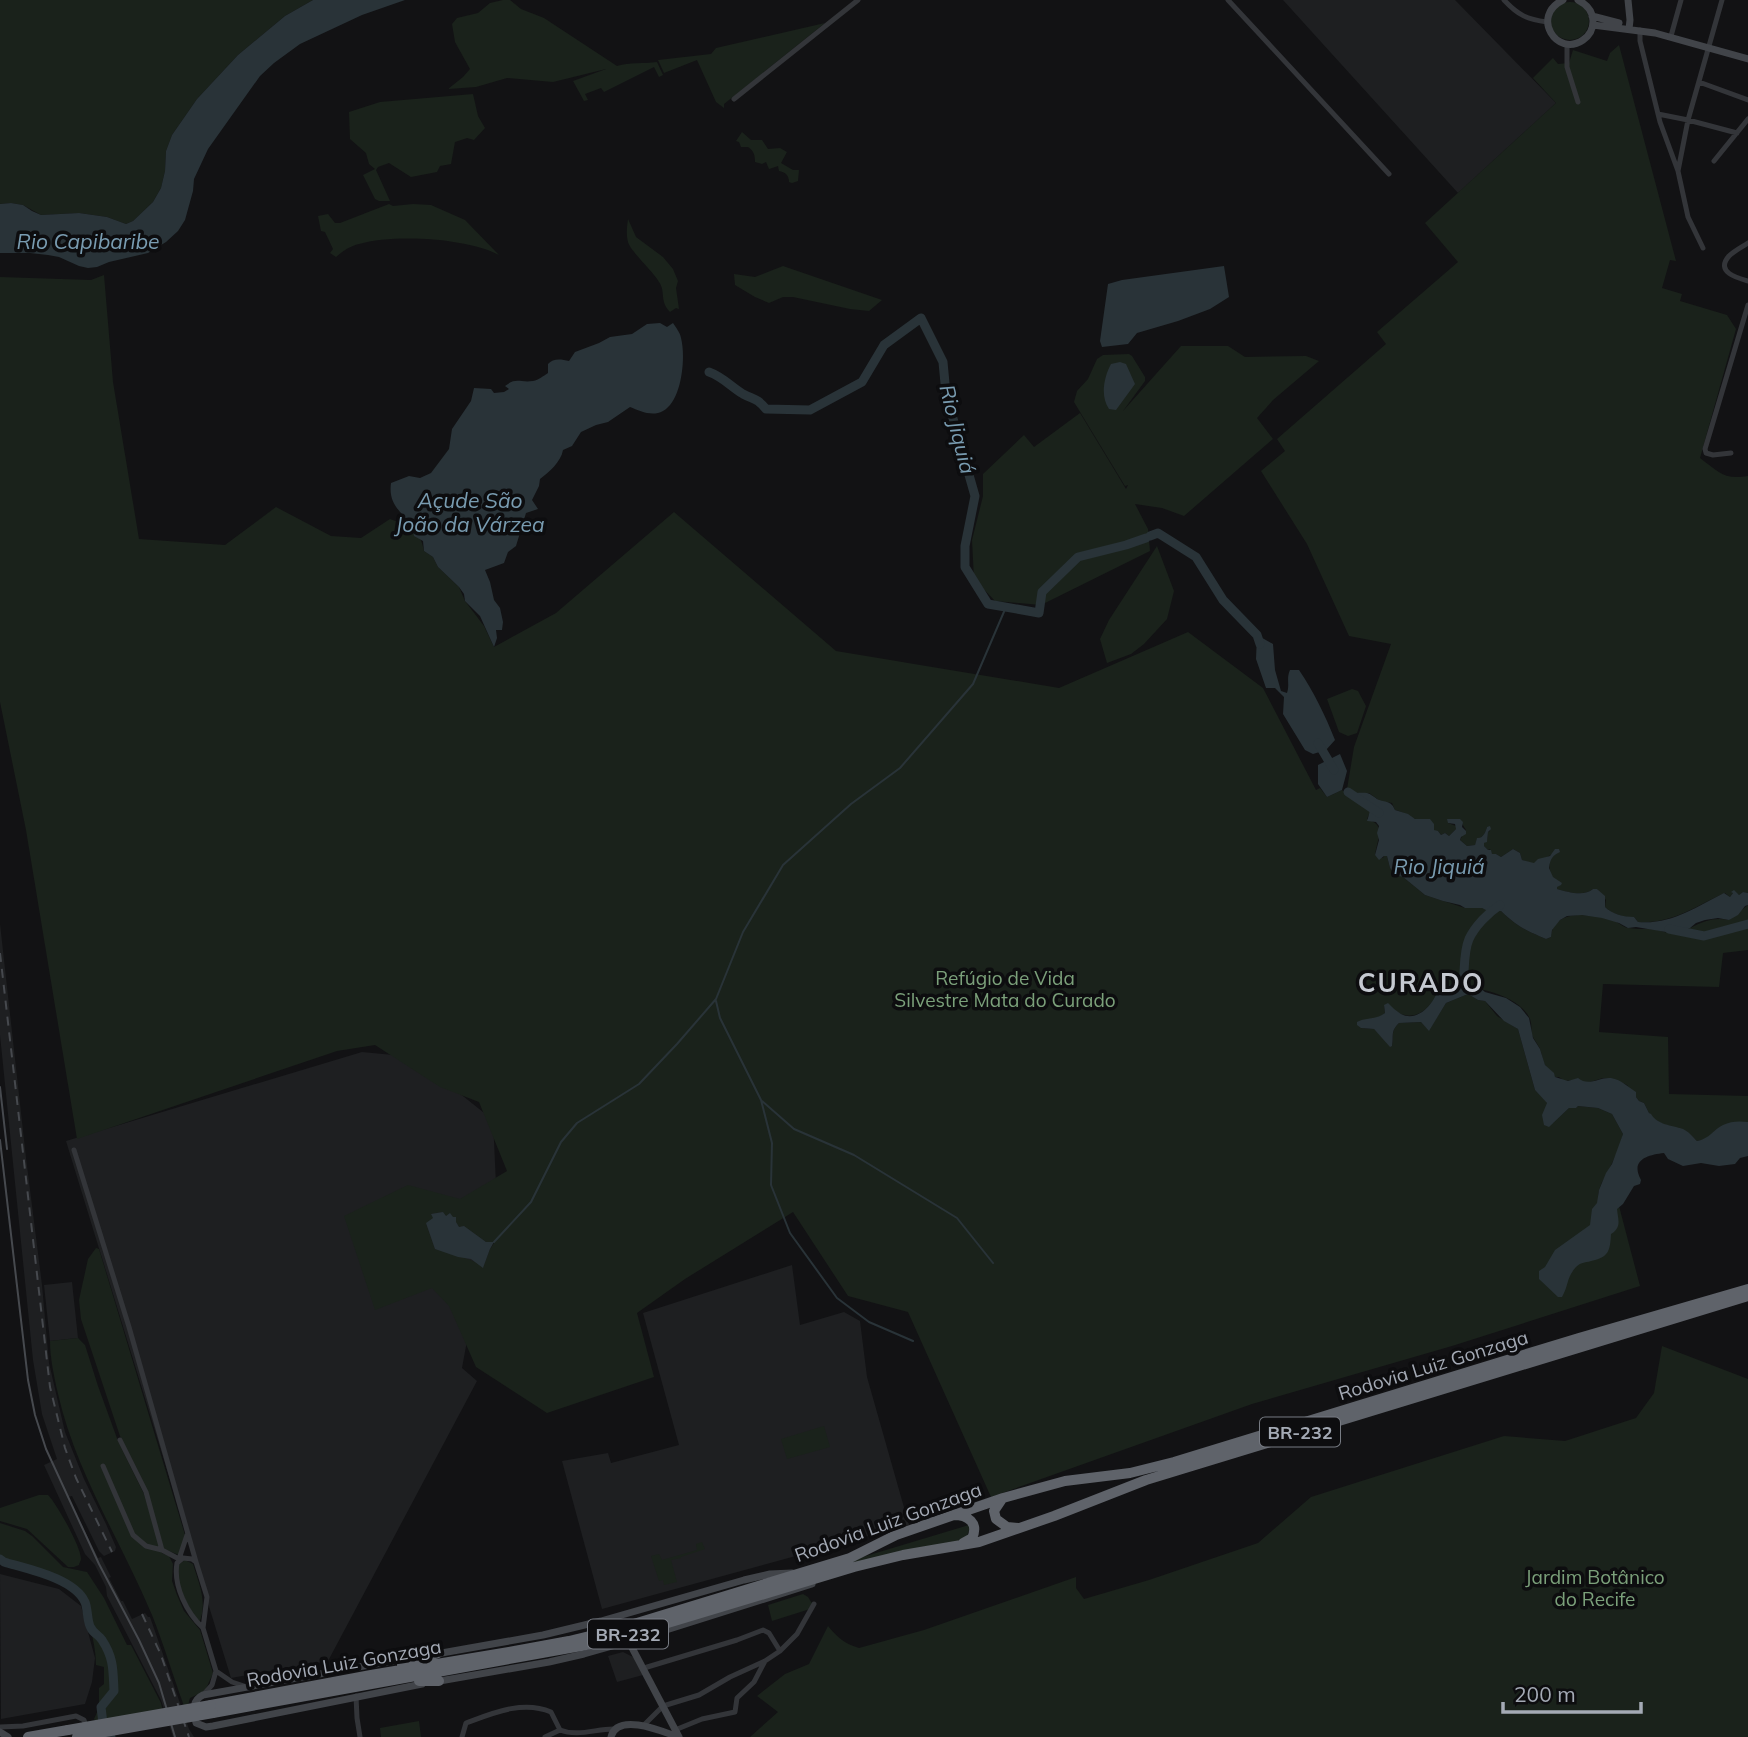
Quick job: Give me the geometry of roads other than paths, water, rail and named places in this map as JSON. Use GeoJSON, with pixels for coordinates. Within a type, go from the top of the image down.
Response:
{"type":"FeatureCollection","features":[{"type":"Feature","properties":{"kind":"highway","name":"Rodovia Luiz Gonzaga"},"geometry":{"type":"LineString","coordinates":[[78,1737],[371,1675],[569,1641],[614,1630],[850,1558],[896,1535],[1003,1498],[1065,1481],[1129,1474],[1174,1462],[1748,1289]]}},
{"type":"Feature","properties":{"kind":"highway","name":"Rodovia Luiz Gonzaga"},"geometry":{"type":"LineString","coordinates":[[29,1737],[398,1680],[618,1638],[854,1567],[903,1555],[979,1542],[1157,1476],[1748,1296]]}},
{"type":"Feature","properties":{"kind":"highway"},"geometry":{"type":"LineString","coordinates":[[1003,1498],[994,1511],[996,1519],[1007,1527],[1020,1528]]}},
{"type":"Feature","properties":{"kind":"highway"},"geometry":{"type":"LineString","coordinates":[[951,1515],[971,1520],[975,1529],[972,1538],[957,1547]]}},
{"type":"Feature","properties":{"kind":"highway"},"geometry":{"type":"LineString","coordinates":[[371,1675],[438,1653]]}},
{"type":"Feature","properties":{"kind":"highway"},"geometry":{"type":"LineString","coordinates":[[398,1680],[439,1681]]}},
{"type":"Feature","properties":{"kind":"street"},"geometry":{"type":"LineString","coordinates":[[734,99],[858,0]]}},
{"type":"Feature","properties":{"kind":"street"},"geometry":{"type":"LineString","coordinates":[[1228,0],[1389,174]]}},
{"type":"Feature","properties":{"kind":"street"},"geometry":{"type":"LineString","coordinates":[[1504,0],[1524,17],[1548,22]]}},
{"type":"Feature","properties":{"kind":"street"},"geometry":{"type":"LineString","coordinates":[[1563,0],[1551,10],[1548,22],[1552,35],[1567,44],[1584,39],[1593,25],[1586,5],[1578,0]]}},
{"type":"Feature","properties":{"kind":"street"},"geometry":{"type":"LineString","coordinates":[[1628,0],[1629,27]]}},
{"type":"Feature","properties":{"kind":"street"},"geometry":{"type":"LineString","coordinates":[[1671,36],[1681,0]]}},
{"type":"Feature","properties":{"kind":"street"},"geometry":{"type":"LineString","coordinates":[[1678,171],[1688,120],[1722,0]]}},
{"type":"Feature","properties":{"kind":"street"},"geometry":{"type":"LineString","coordinates":[[1617,23],[1628,10]]}},
{"type":"Feature","properties":{"kind":"street"},"geometry":{"type":"LineString","coordinates":[[1592,16],[1748,59]]}},
{"type":"Feature","properties":{"kind":"street"},"geometry":{"type":"LineString","coordinates":[[1593,25],[1629,27]]}},
{"type":"Feature","properties":{"kind":"street"},"geometry":{"type":"LineString","coordinates":[[1640,30],[1640,41],[1658,114],[1678,171],[1688,217],[1703,248]]}},
{"type":"Feature","properties":{"kind":"street"},"geometry":{"type":"LineString","coordinates":[[1567,44],[1567,68],[1578,102]]}},
{"type":"Feature","properties":{"kind":"street"},"geometry":{"type":"LineString","coordinates":[[1699,82],[1748,100]]}},
{"type":"Feature","properties":{"kind":"street"},"geometry":{"type":"LineString","coordinates":[[1658,114],[1737,133]]}},
{"type":"Feature","properties":{"kind":"street"},"geometry":{"type":"LineString","coordinates":[[1714,161],[1748,119]]}},
{"type":"Feature","properties":{"kind":"street"},"geometry":{"type":"LineString","coordinates":[[1748,243],[1730,256],[1726,264],[1730,275],[1748,281]]}},
{"type":"Feature","properties":{"kind":"street"},"geometry":{"type":"LineString","coordinates":[[1731,453],[1710,455],[1706,453],[1706,449],[1748,305]]}},
{"type":"Feature","properties":{"kind":"street"},"geometry":{"type":"LineString","coordinates":[[74,1150],[129,1327],[207,1597],[203,1628],[216,1671],[212,1685],[196,1699],[196,1723],[206,1727],[356,1696],[549,1662],[629,1642],[789,1592],[854,1567]]}},
{"type":"Feature","properties":{"kind":"street"},"geometry":{"type":"LineString","coordinates":[[120,1440],[146,1492],[162,1550]]}},
{"type":"Feature","properties":{"kind":"street"},"geometry":{"type":"LineString","coordinates":[[103,1466],[133,1535],[146,1546],[162,1550],[179,1559],[187,1558],[196,1562]]}},
{"type":"Feature","properties":{"kind":"street"},"geometry":{"type":"LineString","coordinates":[[187,1535],[176,1574],[193,1618],[203,1628]]}},
{"type":"Feature","properties":{"kind":"street"},"geometry":{"type":"LineString","coordinates":[[203,1695],[543,1635],[663,1603],[676,1596],[759,1576],[807,1572]]}},
{"type":"Feature","properties":{"kind":"street"},"geometry":{"type":"LineString","coordinates":[[660,1594],[663,1603]]}},
{"type":"Feature","properties":{"kind":"street"},"geometry":{"type":"LineString","coordinates":[[643,1726],[663,1706],[699,1695],[780,1651],[797,1633],[814,1604]]}},
{"type":"Feature","properties":{"kind":"street"},"geometry":{"type":"LineString","coordinates":[[644,1668],[765,1630],[780,1651]]}},
{"type":"Feature","properties":{"kind":"street"},"geometry":{"type":"LineString","coordinates":[[629,1642],[677,1735]]}},
{"type":"Feature","properties":{"kind":"street"},"geometry":{"type":"LineString","coordinates":[[545,1737],[560,1730],[587,1733],[603,1729],[612,1733],[627,1725],[643,1726],[677,1735],[702,1719],[735,1712],[737,1699],[754,1682],[765,1661]]}},
{"type":"Feature","properties":{"kind":"street"},"geometry":{"type":"LineString","coordinates":[[216,1671],[232,1682],[247,1687]]}},
{"type":"Feature","properties":{"kind":"street"},"geometry":{"type":"LineString","coordinates":[[356,1696],[360,1737]]}},
{"type":"Feature","properties":{"kind":"street"},"geometry":{"type":"LineString","coordinates":[[462,1737],[466,1723],[517,1707],[537,1707],[551,1712],[560,1730]]}},
{"type":"Feature","properties":{"kind":"street"},"geometry":{"type":"LineString","coordinates":[[0,1727],[23,1726],[76,1716],[84,1720],[86,1737]]}},
{"type":"Feature","properties":{"kind":"street"},"geometry":{"type":"LineString","coordinates":[[0,1732],[8,1737]]}},
{"type":"Feature","properties":{"kind":"water","name":"Rio Capibaribe"},"geometry":{"type":"Polygon","coordinates":[[[313,0],[405,0],[362,15],[300,44],[260,76],[208,149],[194,179],[185,220],[166,242],[148,253],[88,268],[48,255],[0,253],[0,204],[23,205],[41,215],[79,213],[107,217],[126,224],[133,221],[153,202],[161,188],[166,151],[172,135],[197,99],[238,55],[285,16],[313,0]]]}},
{"type":"Feature","properties":{"kind":"water"},"geometry":{"type":"Polygon","coordinates":[[[1224,266],[1229,297],[1210,309],[1137,333],[1128,344],[1102,347],[1100,341],[1108,284],[1224,266]]]}},
{"type":"Feature","properties":{"kind":"water","name":"Açude São João da Várzea"},"geometry":{"type":"Polygon","coordinates":[[[660,323],[667,327],[673,323],[681,338],[683,367],[675,398],[659,413],[646,413],[630,407],[608,422],[581,432],[572,446],[563,450],[557,463],[540,479],[532,500],[538,509],[526,513],[516,546],[508,552],[504,563],[485,570],[503,622],[502,630],[496,630],[494,647],[480,616],[465,601],[459,587],[438,567],[433,557],[424,551],[423,541],[414,536],[409,523],[396,507],[391,483],[409,476],[420,478],[431,473],[449,449],[452,429],[471,401],[474,388],[491,389],[494,393],[504,392],[509,389],[505,386],[512,382],[541,378],[548,373],[548,364],[552,361],[569,361],[575,352],[610,337],[632,334],[647,324],[660,323]]]}},
{"type":"Feature","properties":{"kind":"water"},"geometry":{"type":"Polygon","coordinates":[[[1111,364],[1126,364],[1135,384],[1116,410],[1109,409],[1104,392],[1106,375],[1111,364]]]}},
{"type":"Feature","properties":{"kind":"water"},"geometry":{"type":"Polygon","coordinates":[[[1257,635],[1273,644],[1275,670],[1281,691],[1287,693],[1290,670],[1299,670],[1310,687],[1335,740],[1326,750],[1313,754],[1305,750],[1283,714],[1284,697],[1275,688],[1266,688],[1256,659],[1257,635]]]}},
{"type":"Feature","properties":{"kind":"water"},"geometry":{"type":"Polygon","coordinates":[[[1340,754],[1347,771],[1342,790],[1327,797],[1318,784],[1318,765],[1340,754]]]}},
{"type":"Feature","properties":{"kind":"water","name":"Rio Jiquiá"},"geometry":{"type":"Polygon","coordinates":[[[1349,792],[1368,793],[1415,819],[1430,819],[1434,830],[1441,835],[1445,833],[1449,836],[1456,829],[1455,824],[1448,823],[1447,819],[1460,819],[1466,834],[1460,840],[1467,846],[1475,845],[1477,838],[1483,836],[1490,826],[1484,846],[1491,850],[1492,854],[1501,857],[1513,849],[1520,853],[1522,860],[1534,863],[1559,849],[1560,852],[1552,858],[1549,868],[1553,877],[1562,883],[1557,889],[1581,893],[1597,889],[1605,896],[1605,907],[1618,915],[1634,917],[1638,922],[1672,918],[1724,893],[1730,897],[1734,890],[1739,895],[1748,893],[1748,905],[1729,920],[1705,920],[1672,933],[1628,928],[1602,918],[1567,916],[1560,920],[1552,930],[1551,937],[1546,939],[1522,928],[1501,911],[1465,908],[1425,895],[1403,877],[1395,875],[1387,856],[1379,860],[1375,855],[1379,826],[1376,822],[1367,821],[1369,804],[1349,792]]]}},
{"type":"Feature","properties":{"kind":"water"},"geometry":{"type":"Polygon","coordinates":[[[1442,985],[1480,988],[1506,998],[1520,1007],[1529,1018],[1533,1038],[1545,1065],[1555,1077],[1568,1081],[1578,1078],[1586,1082],[1606,1078],[1618,1080],[1636,1092],[1639,1101],[1644,1103],[1649,1113],[1657,1120],[1685,1130],[1697,1141],[1726,1124],[1748,1122],[1748,1156],[1740,1158],[1735,1164],[1719,1166],[1701,1163],[1683,1166],[1668,1159],[1664,1153],[1646,1157],[1639,1163],[1640,1184],[1634,1186],[1617,1209],[1618,1226],[1611,1234],[1607,1252],[1602,1257],[1576,1267],[1562,1297],[1558,1297],[1539,1279],[1539,1271],[1545,1267],[1555,1250],[1590,1225],[1592,1209],[1597,1203],[1599,1190],[1623,1134],[1612,1114],[1598,1108],[1569,1108],[1549,1127],[1544,1125],[1542,1115],[1547,1103],[1535,1090],[1518,1029],[1504,1021],[1485,1001],[1468,994],[1446,1003],[1429,1031],[1421,1022],[1399,1023],[1393,1031],[1390,1047],[1374,1029],[1357,1025],[1360,1020],[1385,1013],[1384,1005],[1388,1003],[1401,1014],[1414,1016],[1430,1005],[1442,985]]]}},
{"type":"Feature","properties":{"kind":"water"},"geometry":{"type":"Polygon","coordinates":[[[443,1212],[446,1216],[450,1213],[456,1217],[459,1227],[464,1226],[486,1242],[494,1242],[483,1268],[471,1259],[435,1249],[426,1223],[433,1218],[431,1214],[443,1212]]]}},
{"type":"Feature","properties":{"kind":"waterway","name":"Rio Jiquiá"},"geometry":{"type":"LineString","coordinates":[[709,372],[766,409],[810,410],[862,382],[884,345],[921,318],[943,362],[946,394],[975,496],[965,546],[965,567],[988,604],[1039,613],[1042,592],[1078,557],[1146,538]]}},
{"type":"Feature","properties":{"kind":"waterway","name":"Rio Jiquiá"},"geometry":{"type":"LineString","coordinates":[[1150,536],[1158,533],[1196,557],[1223,600],[1257,635],[1260,644]]}},
{"type":"Feature","properties":{"kind":"waterway"},"geometry":{"type":"LineString","coordinates":[[494,1242],[531,1202],[561,1142],[577,1123],[639,1084],[716,999],[743,932],[783,865],[851,804],[900,768],[973,684],[1006,607]]}},
{"type":"Feature","properties":{"kind":"waterway","name":"Rio Jiquiá"},"geometry":{"type":"LineString","coordinates":[[1318,743],[1334,770]]}},
{"type":"Feature","properties":{"kind":"waterway","name":"Rio Jiquiá"},"geometry":{"type":"LineString","coordinates":[[1348,792],[1379,813]]}},
{"type":"Feature","properties":{"kind":"waterway"},"geometry":{"type":"LineString","coordinates":[[1463,985],[1469,939],[1482,920],[1500,905]]}},
{"type":"Feature","properties":{"kind":"waterway","name":"Rio Jiquiá"},"geometry":{"type":"LineString","coordinates":[[1669,929],[1704,936],[1748,924]]}},
{"type":"Feature","properties":{"kind":"waterway"},"geometry":{"type":"LineString","coordinates":[[716,1001],[720,1018],[761,1100],[772,1143],[771,1185],[790,1233],[837,1298],[869,1322],[913,1341]]}},
{"type":"Feature","properties":{"kind":"waterway"},"geometry":{"type":"LineString","coordinates":[[762,1101],[794,1129],[854,1155],[957,1218],[993,1263]]}},
{"type":"Feature","properties":{"kind":"waterway"},"geometry":{"type":"LineString","coordinates":[[0,1559],[61,1581],[85,1602],[90,1626],[101,1638],[112,1665],[114,1691],[101,1707],[104,1732],[111,1737]]}},
{"type":"Feature","properties":{"kind":"tram line"},"geometry":{"type":"LineString","coordinates":[[0,1087],[7,1149]]}},
{"type":"Feature","properties":{"kind":"tram line"},"geometry":{"type":"LineString","coordinates":[[0,1140],[28,1380],[35,1415],[46,1449],[99,1564],[159,1683],[175,1737]]}},
{"type":"Feature","properties":{"kind":"railway"},"geometry":{"type":"LineString","coordinates":[[0,953],[50,1387],[65,1448],[76,1478],[112,1552]]}},
{"type":"Feature","properties":{"kind":"railway"},"geometry":{"type":"LineString","coordinates":[[142,1614],[161,1655],[189,1737]]}},
{"type":"Feature","properties":{"kind":"district","name":"CURADO"},"geometry":{"type":"Point","coordinates":[1421,982]}},
{"type":"Feature","properties":{"kind":"park label","name":"Refúgio de Vida Silvestre Mata do Curado"},"geometry":{"type":"Point","coordinates":[1005,989]}},
{"type":"Feature","properties":{"kind":"park label","name":"Jardim Botânico do Recife"},"geometry":{"type":"Point","coordinates":[1595,1588]}}]}
